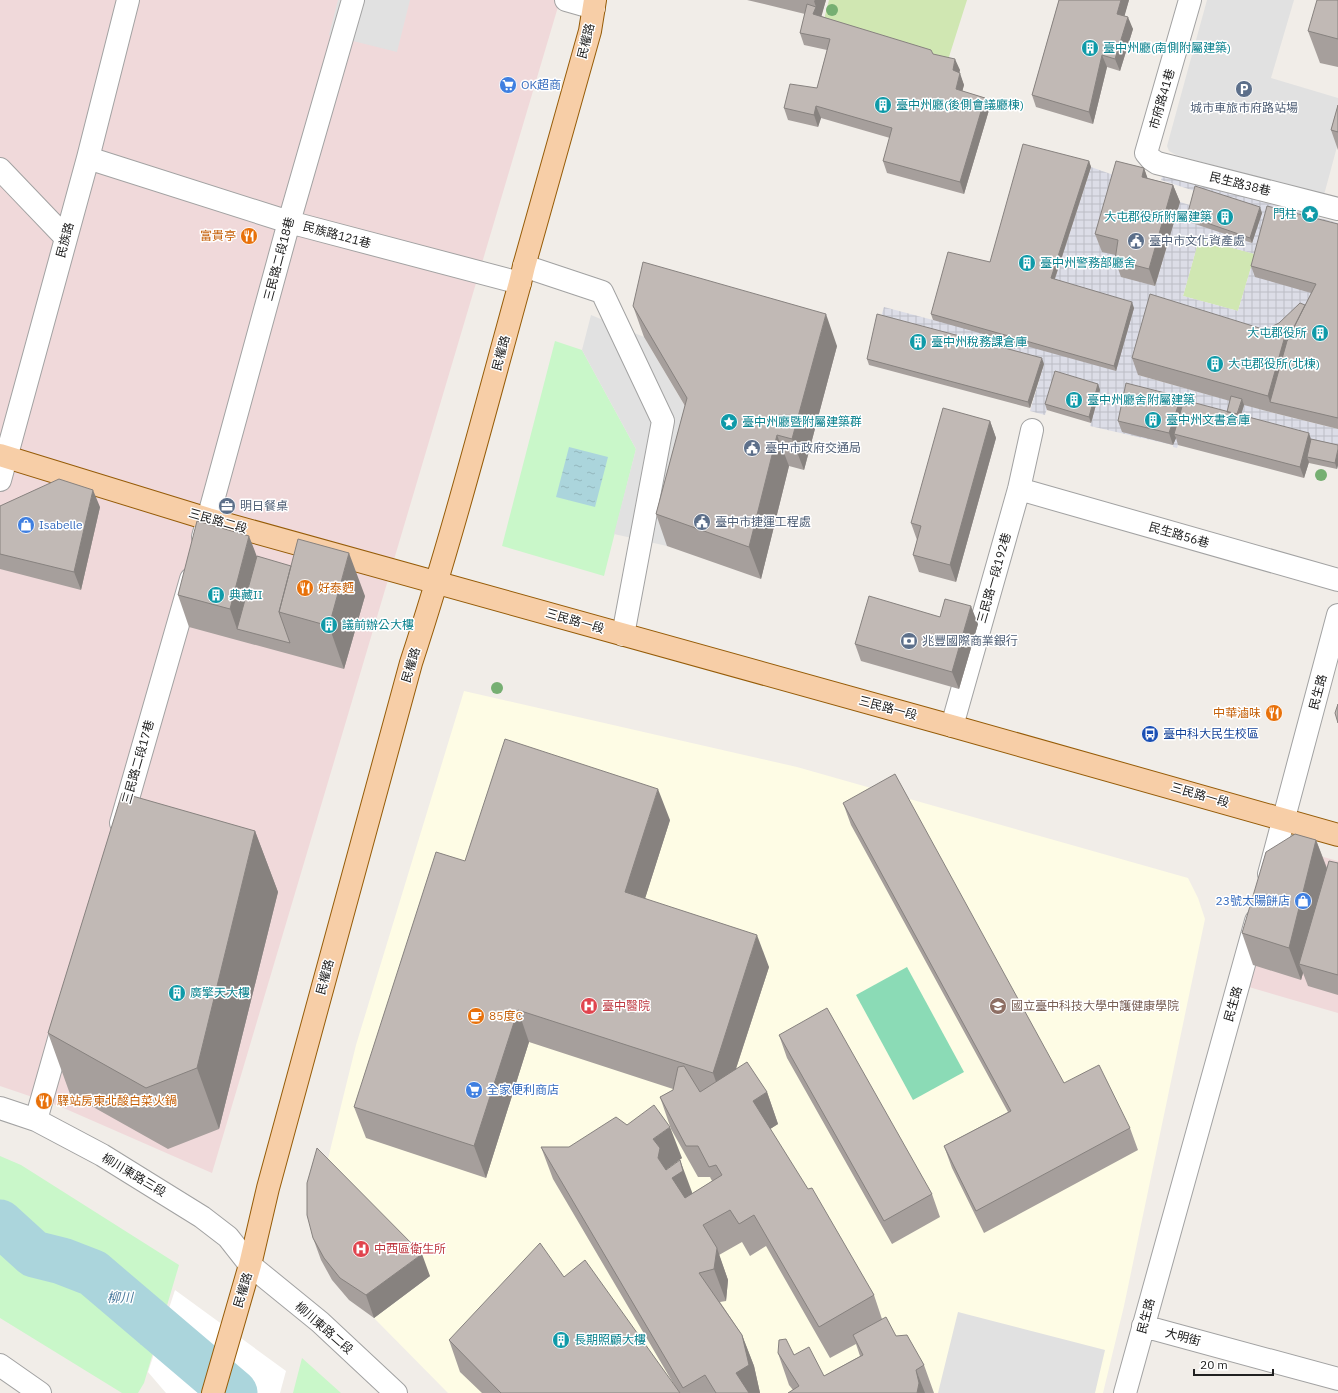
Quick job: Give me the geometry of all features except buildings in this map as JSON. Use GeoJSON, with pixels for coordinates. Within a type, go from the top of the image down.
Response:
{"type":"FeatureCollection","features":[{"type":"Feature","properties":{"kind":"main road","name":"民權路"},"geometry":{"type":"LineString","coordinates":[[213,1393],[250,1265],[268,1188],[411,663],[437,583],[590,31],[594,4]]}},
{"type":"Feature","properties":{"kind":"main road","name":"三民路二段"},"geometry":{"type":"LineString","coordinates":[[3,456],[208,519],[437,583]]}},
{"type":"Feature","properties":{"kind":"main road","name":"三民路一段"},"geometry":{"type":"LineString","coordinates":[[437,583],[1338,835]]}},
{"type":"Feature","properties":{"kind":"street","name":"民族路"},"geometry":{"type":"LineString","coordinates":[[0,480],[3,456],[88,158],[128,0]]}},
{"type":"Feature","properties":{"kind":"street","name":"三民路二段18巷"},"geometry":{"type":"LineString","coordinates":[[208,519],[289,222],[354,0]]}},
{"type":"Feature","properties":{"kind":"street"},"geometry":{"type":"LineString","coordinates":[[566,0],[594,4]]}},
{"type":"Feature","properties":{"kind":"street","name":"市府路41巷"},"geometry":{"type":"LineString","coordinates":[[1146,153],[1190,0]]}},
{"type":"Feature","properties":{"kind":"street","name":"民生路38巷"},"geometry":{"type":"LineString","coordinates":[[1146,153],[1151,159],[1158,163],[1338,209]]}},
{"type":"Feature","properties":{"kind":"street","name":"民族路121巷"},"geometry":{"type":"LineString","coordinates":[[88,158],[289,222],[602,292],[663,421],[623,635]]}},
{"type":"Feature","properties":{"kind":"street"},"geometry":{"type":"LineString","coordinates":[[0,169],[65,237]]}},
{"type":"Feature","properties":{"kind":"street","name":"三民路一段192巷"},"geometry":{"type":"LineString","coordinates":[[952,726],[1020,489],[1032,430]]}},
{"type":"Feature","properties":{"kind":"street","name":"民生路56巷"},"geometry":{"type":"LineString","coordinates":[[1020,489],[1338,580]]}},
{"type":"Feature","properties":{"kind":"street","name":"三民路二段17巷"},"geometry":{"type":"LineString","coordinates":[[116,839],[208,519]]}},
{"type":"Feature","properties":{"kind":"street","name":"民生路"},"geometry":{"type":"LineString","coordinates":[[1125,1393],[1262,900],[1338,615]]}},
{"type":"Feature","properties":{"kind":"street"},"geometry":{"type":"LineString","coordinates":[[36,1120],[68,1006]]}},
{"type":"Feature","properties":{"kind":"street","name":"柳川東路三段"},"geometry":{"type":"LineString","coordinates":[[0,1108],[36,1120],[102,1155],[202,1217],[228,1237],[250,1265]]}},
{"type":"Feature","properties":{"kind":"street","name":"柳川東路二段"},"geometry":{"type":"LineString","coordinates":[[250,1265],[320,1322],[396,1393]]}},
{"type":"Feature","properties":{"kind":"street","name":"大明街"},"geometry":{"type":"LineString","coordinates":[[1143,1326],[1338,1379]]}},
{"type":"Feature","properties":{"kind":"street"},"geometry":{"type":"LineString","coordinates":[[0,1365],[40,1393]]}},
{"type":"Feature","properties":{"kind":"shaded area"},"geometry":{"type":"Polygon","coordinates":[[[0,0],[560,0],[212,1173],[59,1106],[0,1086],[0,0]]]}},
{"type":"Feature","properties":{"kind":"shaded area"},"geometry":{"type":"Polygon","coordinates":[[[338,0],[410,0],[397,52],[329,35],[338,0]]]}},
{"type":"Feature","properties":{"kind":"shaded area","name":"城市車旅市府路站場"},"geometry":{"type":"Polygon","coordinates":[[[1207,0],[1294,0],[1271,78],[1338,98],[1338,143],[1324,195],[1176,155],[1169,151],[1167,146],[1207,0]]]}},
{"type":"Feature","properties":{"kind":"shaded area"},"geometry":{"type":"Polygon","coordinates":[[[1091,167],[1122,178],[1124,257],[1155,286],[1180,202],[1193,206],[1251,243],[1262,213],[1161,180],[1163,174],[1338,223],[1338,234],[1320,295],[1281,329],[1138,375],[1274,413],[1338,429],[1338,451],[1178,445],[1177,448],[1173,447],[1173,445],[1090,426],[1091,423],[1057,377],[1045,415],[1030,411],[1044,364],[880,320],[884,307],[933,320],[1053,284],[1091,167]],[[1199,239],[1183,296],[1238,311],[1255,254],[1199,239]]]}},
{"type":"Feature","properties":{"kind":"shaded area"},"geometry":{"type":"Polygon","coordinates":[[[591,315],[644,337],[699,430],[667,546],[614,534],[636,449],[582,350],[591,315]]]}},
{"type":"Feature","properties":{"kind":"shaded area","name":"臺中醫院"},"geometry":{"type":"Polygon","coordinates":[[[464,691],[797,767],[1188,878],[1198,898],[1205,919],[1124,1306],[1103,1393],[448,1393],[374,1318],[430,1276],[325,1171],[356,1045],[464,691]]]}},
{"type":"Feature","properties":{"kind":"shaded area"},"geometry":{"type":"Polygon","coordinates":[[[1287,847],[1338,861],[1338,1013],[1235,983],[1287,847]]]}},
{"type":"Feature","properties":{"kind":"shaded area"},"geometry":{"type":"Polygon","coordinates":[[[958,1312],[1105,1350],[1095,1393],[938,1393],[958,1312]]]}},
{"type":"Feature","properties":{"kind":"green space"},"geometry":{"type":"Polygon","coordinates":[[[829,0],[967,0],[948,60],[823,23],[829,0]]]}},
{"type":"Feature","properties":{"kind":"green space"},"geometry":{"type":"Polygon","coordinates":[[[1199,239],[1255,254],[1238,311],[1183,296],[1199,239]]]}},
{"type":"Feature","properties":{"kind":"green space"},"geometry":{"type":"Polygon","coordinates":[[[555,341],[582,350],[636,449],[604,576],[502,546],[555,341]]]}},
{"type":"Feature","properties":{"kind":"green space"},"geometry":{"type":"Polygon","coordinates":[[[907,967],[964,1072],[913,1100],[856,995],[907,967]]]}},
{"type":"Feature","properties":{"kind":"green space"},"geometry":{"type":"Polygon","coordinates":[[[0,1156],[21,1165],[179,1265],[144,1383],[138,1393],[122,1393],[0,1318],[0,1156]]]}},
{"type":"Feature","properties":{"kind":"green space"},"geometry":{"type":"Polygon","coordinates":[[[302,1358],[341,1393],[293,1393],[302,1358]]]}},
{"type":"Feature","properties":{"kind":"water"},"geometry":{"type":"Polygon","coordinates":[[[569,447],[608,457],[595,507],[556,497],[569,447]]]}},
{"type":"Feature","properties":{"kind":"water","name":"柳川"},"geometry":{"type":"Polygon","coordinates":[[[0,1205],[20,1216],[46,1236],[82,1252],[149,1297],[141,1345],[127,1323],[66,1281],[33,1267],[0,1242],[0,1205]]]}},
{"type":"Feature","properties":{"kind":"pier"},"geometry":{"type":"Polygon","coordinates":[[[175,1290],[286,1371],[280,1393],[166,1393],[148,1372],[175,1290]]]}},
{"type":"Feature","properties":{"kind":"waterway","name":"柳川"},"geometry":{"type":"LineString","coordinates":[[0,1223],[34,1254],[62,1261],[93,1273],[234,1393]]}},
{"type":"Feature","properties":{"kind":"place","name":"臺中州廳(南側附屬建築)"},"geometry":{"type":"Point","coordinates":[1090,48]}},
{"type":"Feature","properties":{"kind":"place","name":"OK超商"},"geometry":{"type":"Point","coordinates":[508,85]}},
{"type":"Feature","properties":{"kind":"place","name":"城市車旅市府路站場"},"geometry":{"type":"Point","coordinates":[1244,89]}},
{"type":"Feature","properties":{"kind":"place","name":"臺中州廳(後側會議廳棟)"},"geometry":{"type":"Point","coordinates":[883,105]}},
{"type":"Feature","properties":{"kind":"place","name":"門柱"},"geometry":{"type":"Point","coordinates":[1310,214]}},
{"type":"Feature","properties":{"kind":"place","name":"大屯郡役所附屬建築"},"geometry":{"type":"Point","coordinates":[1225,217]}},
{"type":"Feature","properties":{"kind":"place","name":"富貴亭"},"geometry":{"type":"Point","coordinates":[249,236]}},
{"type":"Feature","properties":{"kind":"place","name":"臺中市文化資產處"},"geometry":{"type":"Point","coordinates":[1136,241]}},
{"type":"Feature","properties":{"kind":"place","name":"臺中州警務部廳舍"},"geometry":{"type":"Point","coordinates":[1027,263]}},
{"type":"Feature","properties":{"kind":"place","name":"大屯郡役所"},"geometry":{"type":"Point","coordinates":[1320,333]}},
{"type":"Feature","properties":{"kind":"place","name":"臺中州稅務課倉庫"},"geometry":{"type":"Point","coordinates":[918,342]}},
{"type":"Feature","properties":{"kind":"place","name":"大屯郡役所(北棟)"},"geometry":{"type":"Point","coordinates":[1215,364]}},
{"type":"Feature","properties":{"kind":"place","name":"臺中州廳舍附屬建築"},"geometry":{"type":"Point","coordinates":[1074,400]}},
{"type":"Feature","properties":{"kind":"place","name":"臺中州文書倉庫"},"geometry":{"type":"Point","coordinates":[1153,420]}},
{"type":"Feature","properties":{"kind":"place","name":"臺中州廳暨附屬建築群"},"geometry":{"type":"Point","coordinates":[729,422]}},
{"type":"Feature","properties":{"kind":"place","name":"臺中市政府交通局"},"geometry":{"type":"Point","coordinates":[752,448]}},
{"type":"Feature","properties":{"kind":"place","name":"明日餐桌"},"geometry":{"type":"Point","coordinates":[227,506]}},
{"type":"Feature","properties":{"kind":"place","name":"臺中市捷運工程處"},"geometry":{"type":"Point","coordinates":[702,522]}},
{"type":"Feature","properties":{"kind":"place","name":"Isabelle"},"geometry":{"type":"Point","coordinates":[26,525]}},
{"type":"Feature","properties":{"kind":"place","name":"好泰麪"},"geometry":{"type":"Point","coordinates":[305,588]}},
{"type":"Feature","properties":{"kind":"place","name":"典藏II"},"geometry":{"type":"Point","coordinates":[216,595]}},
{"type":"Feature","properties":{"kind":"place","name":"議前辦公大樓"},"geometry":{"type":"Point","coordinates":[329,625]}},
{"type":"Feature","properties":{"kind":"place","name":"兆豐國際商業銀行"},"geometry":{"type":"Point","coordinates":[909,641]}},
{"type":"Feature","properties":{"kind":"place","name":"中華滷味"},"geometry":{"type":"Point","coordinates":[1274,713]}},
{"type":"Feature","properties":{"kind":"place","name":"臺中科大民生校區"},"geometry":{"type":"Point","coordinates":[1150,734]}},
{"type":"Feature","properties":{"kind":"place","name":"23號太陽餅店"},"geometry":{"type":"Point","coordinates":[1303,901]}},
{"type":"Feature","properties":{"kind":"place","name":"廣擎天大樓"},"geometry":{"type":"Point","coordinates":[177,993]}},
{"type":"Feature","properties":{"kind":"place","name":"臺中醫院"},"geometry":{"type":"Point","coordinates":[589,1006]}},
{"type":"Feature","properties":{"kind":"place","name":"國立臺中科技大學中護健康學院"},"geometry":{"type":"Point","coordinates":[998,1006]}},
{"type":"Feature","properties":{"kind":"place","name":"85度C"},"geometry":{"type":"Point","coordinates":[476,1016]}},
{"type":"Feature","properties":{"kind":"place","name":"全家便利商店"},"geometry":{"type":"Point","coordinates":[474,1090]}},
{"type":"Feature","properties":{"kind":"place","name":"驛站房東北酸白菜火鍋"},"geometry":{"type":"Point","coordinates":[44,1101]}},
{"type":"Feature","properties":{"kind":"place","name":"中西區衛生所"},"geometry":{"type":"Point","coordinates":[361,1249]}},
{"type":"Feature","properties":{"kind":"place","name":"長期照顧大樓"},"geometry":{"type":"Point","coordinates":[561,1340]}}]}
